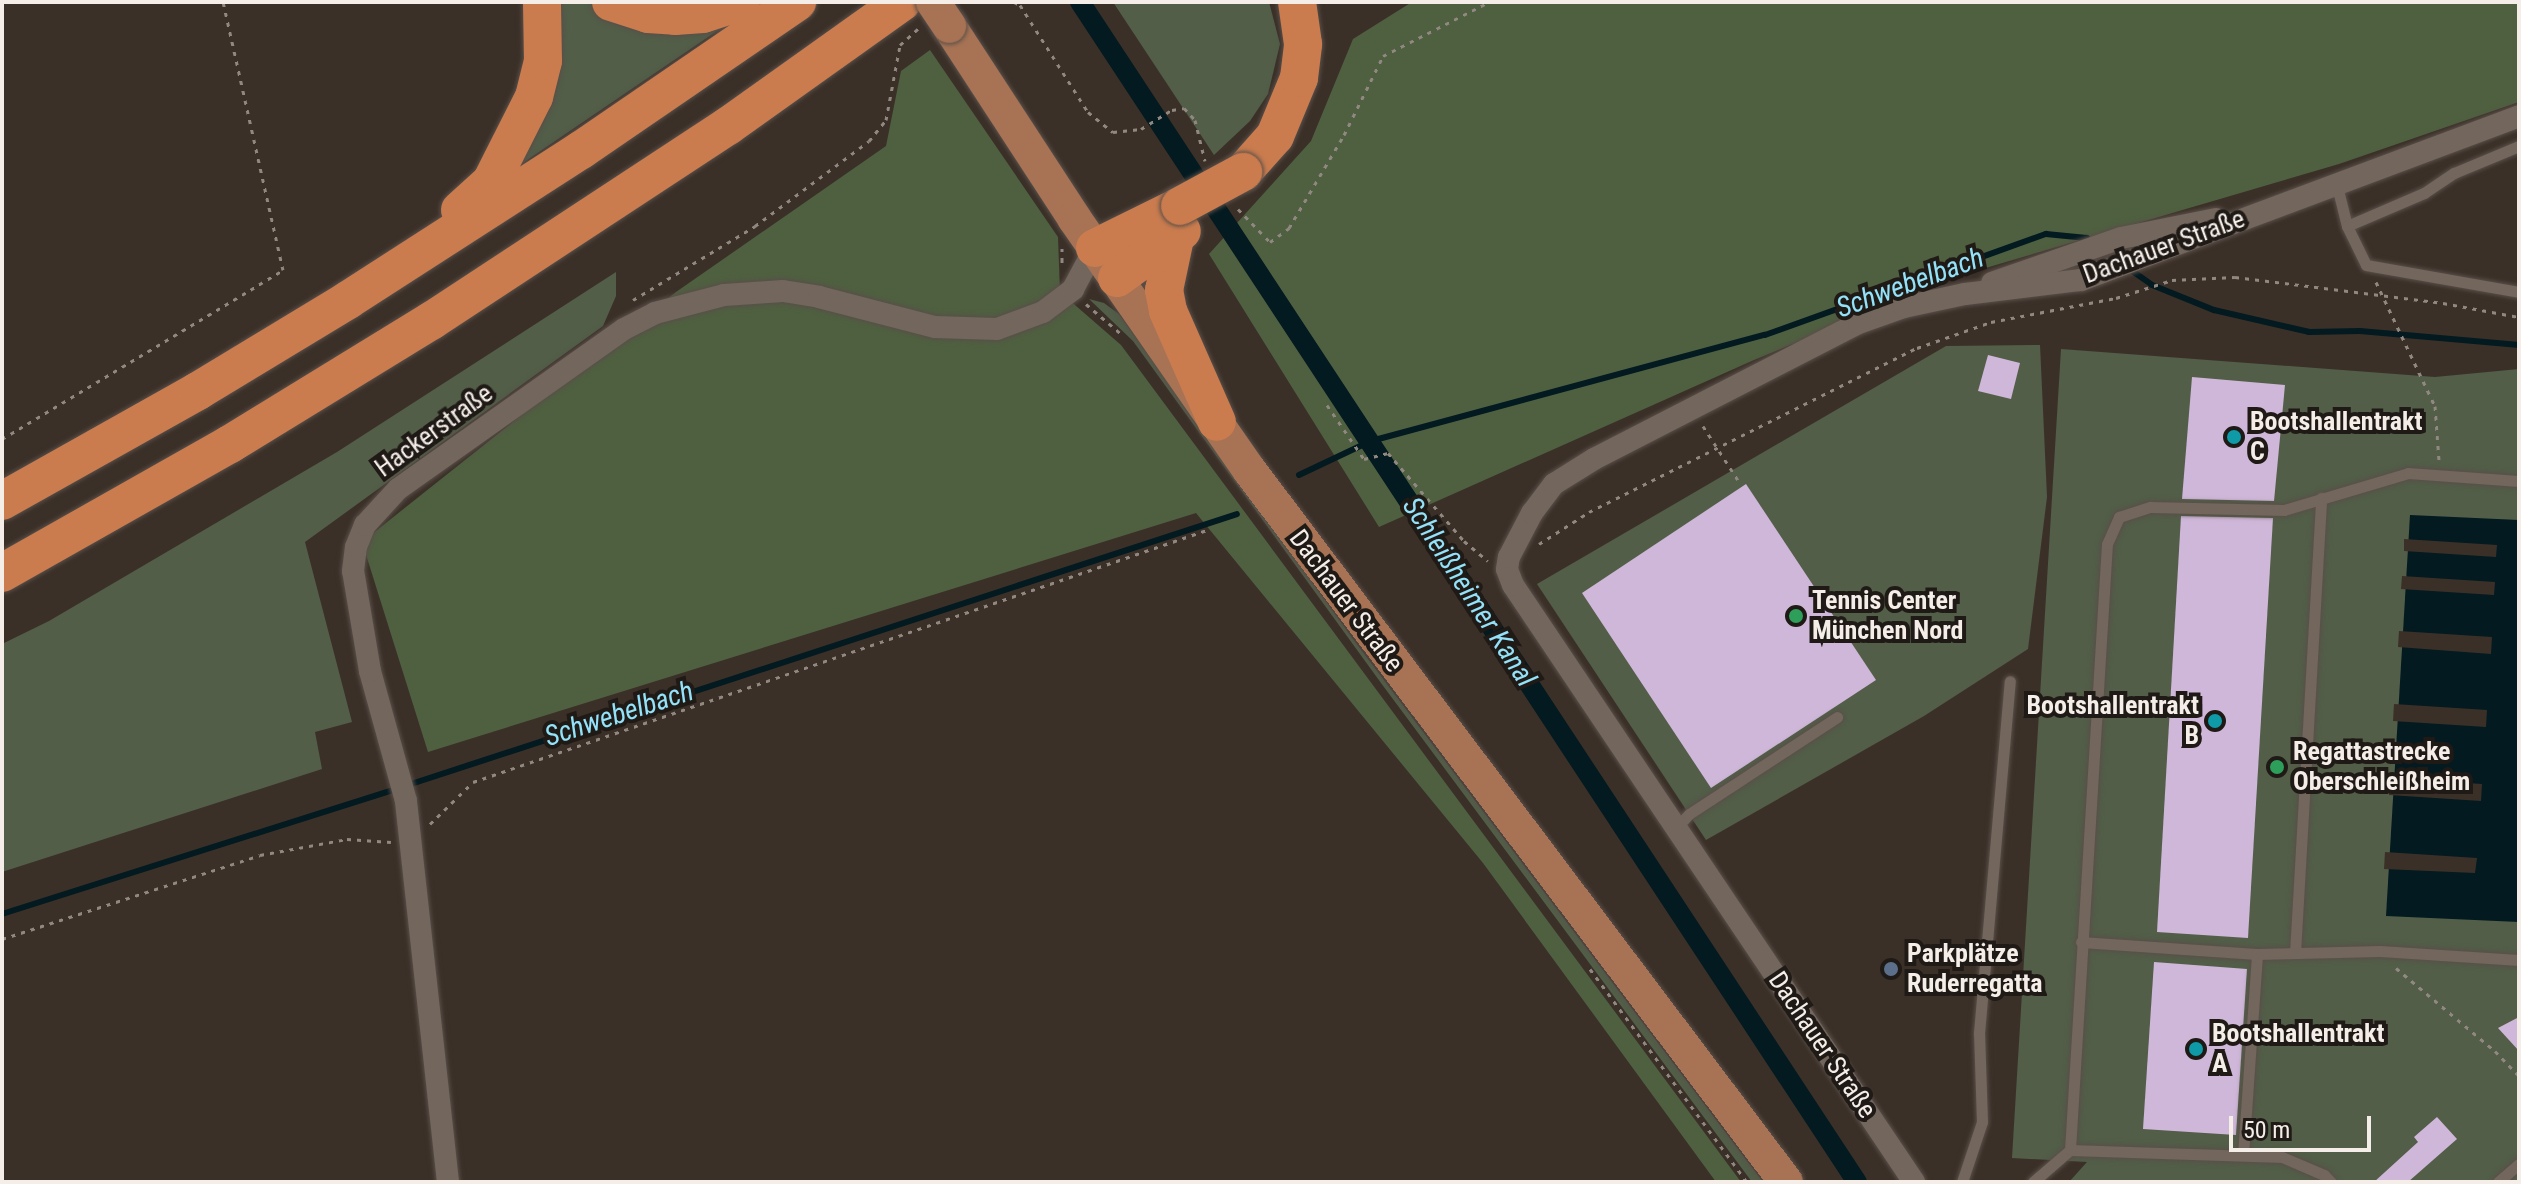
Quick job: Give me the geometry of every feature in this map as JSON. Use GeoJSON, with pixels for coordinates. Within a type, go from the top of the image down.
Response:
{"type":"FeatureCollection","features":[{"type":"Feature","properties":{"kind":"highway"},"geometry":{"type":"LineString","coordinates":[[348,300],[491,182],[534,97],[543,61],[542,2]]}},
{"type":"Feature","properties":{"kind":"highway"},"geometry":{"type":"LineString","coordinates":[[611,2],[636,11],[675,16],[703,14],[741,2]]}},
{"type":"Feature","properties":{"kind":"highway"},"geometry":{"type":"LineString","coordinates":[[2,501],[198,391],[348,300],[581,150],[797,2]]}},
{"type":"Feature","properties":{"kind":"highway"},"geometry":{"type":"LineString","coordinates":[[1106,263],[1238,188],[1275,136],[1299,78],[1303,44],[1297,2]]}},
{"type":"Feature","properties":{"kind":"highway"},"geometry":{"type":"LineString","coordinates":[[2,573],[230,444],[408,336],[728,126],[927,14]]}},
{"type":"Feature","properties":{"kind":"highway"},"geometry":{"type":"LineString","coordinates":[[1182,222],[1164,290],[1168,311],[1217,422]]}},
{"type":"Feature","properties":{"kind":"main road","name":"Dachauer Straße"},"geometry":{"type":"LineString","coordinates":[[927,14],[1321,568],[1786,1182]]}},
{"type":"Feature","properties":{"kind":"street","name":"Dachauer Straße"},"geometry":{"type":"LineString","coordinates":[[1914,1182],[1513,585],[1508,563],[1532,513],[1554,484],[1594,459],[1859,323],[1904,307],[1965,294],[2081,280],[2147,258],[2336,182],[2519,116]]}},
{"type":"Feature","properties":{"kind":"street","name":"Dachauer Straße"},"geometry":{"type":"LineString","coordinates":[[1965,294],[2053,259],[2121,238],[2267,209]]}},
{"type":"Feature","properties":{"kind":"street","name":"Hackerstraße"},"geometry":{"type":"LineString","coordinates":[[448,1182],[406,801],[400,769],[370,671],[353,571],[356,547],[365,525],[398,489],[624,329],[655,313],[724,295],[783,291],[935,327],[997,329],[1043,312],[1106,263]]}},
{"type":"Feature","properties":{"kind":"street","name":"Hackerstraße"},"geometry":{"type":"LineString","coordinates":[[1073,289],[1106,263]]}},
{"type":"Feature","properties":{"kind":"lane"},"geometry":{"type":"LineString","coordinates":[[2347,226],[2424,193],[2454,173],[2519,146]]}},
{"type":"Feature","properties":{"kind":"lane"},"geometry":{"type":"LineString","coordinates":[[2336,182],[2347,226],[2366,265],[2519,292]]}},
{"type":"Feature","properties":{"kind":"lane"},"geometry":{"type":"LineString","coordinates":[[2070,1150],[2107,544],[2119,517],[2150,507],[2284,510],[2408,473],[2519,481]]}},
{"type":"Feature","properties":{"kind":"lane"},"geometry":{"type":"LineString","coordinates":[[2295,953],[2321,498]]}},
{"type":"Feature","properties":{"kind":"lane"},"geometry":{"type":"LineString","coordinates":[[1962,1182],[1982,1122],[1979,1033],[2010,681]]}},
{"type":"Feature","properties":{"kind":"lane"},"geometry":{"type":"LineString","coordinates":[[1676,828],[1689,814],[1837,717]]}},
{"type":"Feature","properties":{"kind":"lane"},"geometry":{"type":"LineString","coordinates":[[2081,942],[2257,954],[2388,951],[2519,960]]}},
{"type":"Feature","properties":{"kind":"lane"},"geometry":{"type":"LineString","coordinates":[[2243,1155],[2257,954]]}},
{"type":"Feature","properties":{"kind":"lane"},"geometry":{"type":"LineString","coordinates":[[2033,1182],[2070,1150],[2282,1157],[2324,1175],[2331,1182]]}},
{"type":"Feature","properties":{"kind":"lane"},"geometry":{"type":"LineString","coordinates":[[2498,1182],[2519,1164]]}},
{"type":"Feature","properties":{"kind":"path"},"geometry":{"type":"LineString","coordinates":[[2,439],[283,270],[223,2]]}},
{"type":"Feature","properties":{"kind":"path"},"geometry":{"type":"LineString","coordinates":[[1014,2],[1020,5],[1088,112],[1113,132],[1141,129],[1172,110],[1184,108],[1195,120],[1205,162]]}},
{"type":"Feature","properties":{"kind":"path"},"geometry":{"type":"LineString","coordinates":[[1238,188],[1270,242],[1289,228],[1344,135],[1383,56],[1489,2]]}},
{"type":"Feature","properties":{"kind":"path"},"geometry":{"type":"LineString","coordinates":[[624,329],[624,313],[640,293],[695,265],[731,242],[869,141],[886,120],[900,45],[927,14]]}},
{"type":"Feature","properties":{"kind":"path"},"geometry":{"type":"LineString","coordinates":[[2366,265],[2384,295],[2435,406],[2442,476]]}},
{"type":"Feature","properties":{"kind":"path"},"geometry":{"type":"LineString","coordinates":[[1327,405],[1364,459],[1388,453],[1464,541],[1485,560],[1508,563],[1717,447],[1917,348],[1991,322],[2116,298],[2172,280],[2235,277],[2384,295],[2519,317]]}},
{"type":"Feature","properties":{"kind":"path"},"geometry":{"type":"LineString","coordinates":[[1693,410],[1738,480]]}},
{"type":"Feature","properties":{"kind":"path"},"geometry":{"type":"LineString","coordinates":[[2,939],[260,855],[347,839],[412,844],[473,782],[1207,530]]}},
{"type":"Feature","properties":{"kind":"path"},"geometry":{"type":"LineString","coordinates":[[2388,951],[2390,963],[2495,1051],[2519,1076]]}},
{"type":"Feature","properties":{"kind":"green space"},"geometry":{"type":"Polygon","coordinates":[[[556,2],[590,2],[613,16],[739,16],[511,171],[556,2]]]}},
{"type":"Feature","properties":{"kind":"green space"},"geometry":{"type":"Polygon","coordinates":[[[1113,2],[1269,2],[1280,44],[1268,94],[1250,121],[1214,155],[1113,2]]]}},
{"type":"Feature","properties":{"kind":"green space"},"geometry":{"type":"Polygon","coordinates":[[[1412,2],[2519,2],[2519,102],[2339,164],[1955,277],[1754,360],[1379,527],[1209,254],[1311,141],[1353,39],[1412,2]]]}},
{"type":"Feature","properties":{"kind":"green space"},"geometry":{"type":"Polygon","coordinates":[[[930,50],[1058,237],[1060,292],[1121,345],[1741,1182],[1716,1182],[1483,863],[1196,513],[428,752],[362,542],[676,292],[886,146],[901,71],[930,50]]]}},
{"type":"Feature","properties":{"kind":"green space"},"geometry":{"type":"Polygon","coordinates":[[[616,272],[616,296],[603,326],[305,542],[352,722],[315,732],[322,769],[2,872],[2,644],[49,621],[337,452],[616,272]]]}},
{"type":"Feature","properties":{"kind":"green space"},"geometry":{"type":"Polygon","coordinates":[[[1089,299],[1104,303],[1119,314],[1353,639],[1763,1182],[1752,1182],[1381,683],[1133,341],[1089,299]]]}},
{"type":"Feature","properties":{"kind":"green space","name":"Tennis Center München Nord"},"geometry":{"type":"Polygon","coordinates":[[[2040,345],[2047,497],[2028,649],[1924,716],[1706,840],[1537,584],[1946,346],[2040,345]]]}},
{"type":"Feature","properties":{"kind":"green space","name":"Regattastrecke Oberschleißheim"},"geometry":{"type":"Polygon","coordinates":[[[2061,349],[2435,377],[2519,369],[2519,1182],[2069,1182],[2087,1162],[2012,1158],[2061,349]]]}},
{"type":"Feature","properties":{"kind":"water","name":"Regattastrecke Oberschleißheim"},"geometry":{"type":"Polygon","coordinates":[[[2410,515],[2519,520],[2519,922],[2386,916],[2410,515]]]}},
{"type":"Feature","properties":{"kind":"pier"},"geometry":{"type":"Polygon","coordinates":[[[2404,539],[2497,545],[2496,557],[2404,551],[2404,539]]]}},
{"type":"Feature","properties":{"kind":"pier"},"geometry":{"type":"Polygon","coordinates":[[[2402,576],[2495,582],[2494,595],[2401,589],[2402,576]]]}},
{"type":"Feature","properties":{"kind":"pier"},"geometry":{"type":"Polygon","coordinates":[[[2399,631],[2492,637],[2491,654],[2398,647],[2399,631]]]}},
{"type":"Feature","properties":{"kind":"pier"},"geometry":{"type":"Polygon","coordinates":[[[2394,704],[2487,710],[2486,727],[2393,721],[2394,704]]]}},
{"type":"Feature","properties":{"kind":"pier"},"geometry":{"type":"Polygon","coordinates":[[[2390,778],[2482,784],[2481,801],[2389,795],[2390,778]]]}},
{"type":"Feature","properties":{"kind":"pier"},"geometry":{"type":"Polygon","coordinates":[[[2385,852],[2477,858],[2475,873],[2384,869],[2385,852]]]}},
{"type":"Feature","properties":{"kind":"building"},"geometry":{"type":"Polygon","coordinates":[[[1988,355],[2020,363],[2011,399],[1978,391],[1988,355]]]}},
{"type":"Feature","properties":{"kind":"building","name":"Bootshallentrakt C"},"geometry":{"type":"Polygon","coordinates":[[[2192,377],[2285,385],[2274,501],[2182,499],[2192,377]]]}},
{"type":"Feature","properties":{"kind":"building"},"geometry":{"type":"Polygon","coordinates":[[[1746,484],[1876,680],[1711,788],[1582,593],[1746,484]]]}},
{"type":"Feature","properties":{"kind":"building","name":"Bootshallentrakt B"},"geometry":{"type":"Polygon","coordinates":[[[2181,516],[2273,518],[2248,938],[2157,932],[2181,516]]]}},
{"type":"Feature","properties":{"kind":"building","name":"Bootshallentrakt A"},"geometry":{"type":"Polygon","coordinates":[[[2154,962],[2247,969],[2236,1135],[2143,1129],[2154,962]]]}},
{"type":"Feature","properties":{"kind":"building"},"geometry":{"type":"Polygon","coordinates":[[[2519,1017],[2519,1051],[2498,1028],[2519,1017]]]}},
{"type":"Feature","properties":{"kind":"building"},"geometry":{"type":"Polygon","coordinates":[[[2437,1117],[2457,1139],[2408,1182],[2374,1182],[2418,1142],[2414,1137],[2437,1117]]]}},
{"type":"Feature","properties":{"kind":"waterway","name":"Schleißheimer Kanal"},"geometry":{"type":"LineString","coordinates":[[1080,2],[1857,1182]]}},
{"type":"Feature","properties":{"kind":"waterway","name":"Schwebelbach"},"geometry":{"type":"LineString","coordinates":[[1299,475],[1371,441],[1765,335],[2046,234],[2087,238],[2093,243]]}},
{"type":"Feature","properties":{"kind":"waterway","name":"Schwebelbach"},"geometry":{"type":"LineString","coordinates":[[2128,268],[2152,285],[2214,310],[2309,332],[2360,331],[2519,345]]}},
{"type":"Feature","properties":{"kind":"waterway","name":"Schwebelbach"},"geometry":{"type":"LineString","coordinates":[[408,785],[1237,514]]}},
{"type":"Feature","properties":{"kind":"waterway","name":"Schwebelbach"},"geometry":{"type":"LineString","coordinates":[[2,914],[397,789]]}},
{"type":"Feature","properties":{"kind":"place","name":"Bootshallentrakt C"},"geometry":{"type":"Point","coordinates":[2234,437]}},
{"type":"Feature","properties":{"kind":"place","name":"Tennis Center München Nord"},"geometry":{"type":"Point","coordinates":[1796,616]}},
{"type":"Feature","properties":{"kind":"place","name":"Bootshallentrakt B"},"geometry":{"type":"Point","coordinates":[2215,721]}},
{"type":"Feature","properties":{"kind":"place","name":"Regattastrecke Oberschleißheim"},"geometry":{"type":"Point","coordinates":[2277,767]}},
{"type":"Feature","properties":{"kind":"place","name":"Parkplätze Ruderregatta"},"geometry":{"type":"Point","coordinates":[1891,969]}},
{"type":"Feature","properties":{"kind":"place","name":"Bootshallentrakt A"},"geometry":{"type":"Point","coordinates":[2196,1049]}}]}
